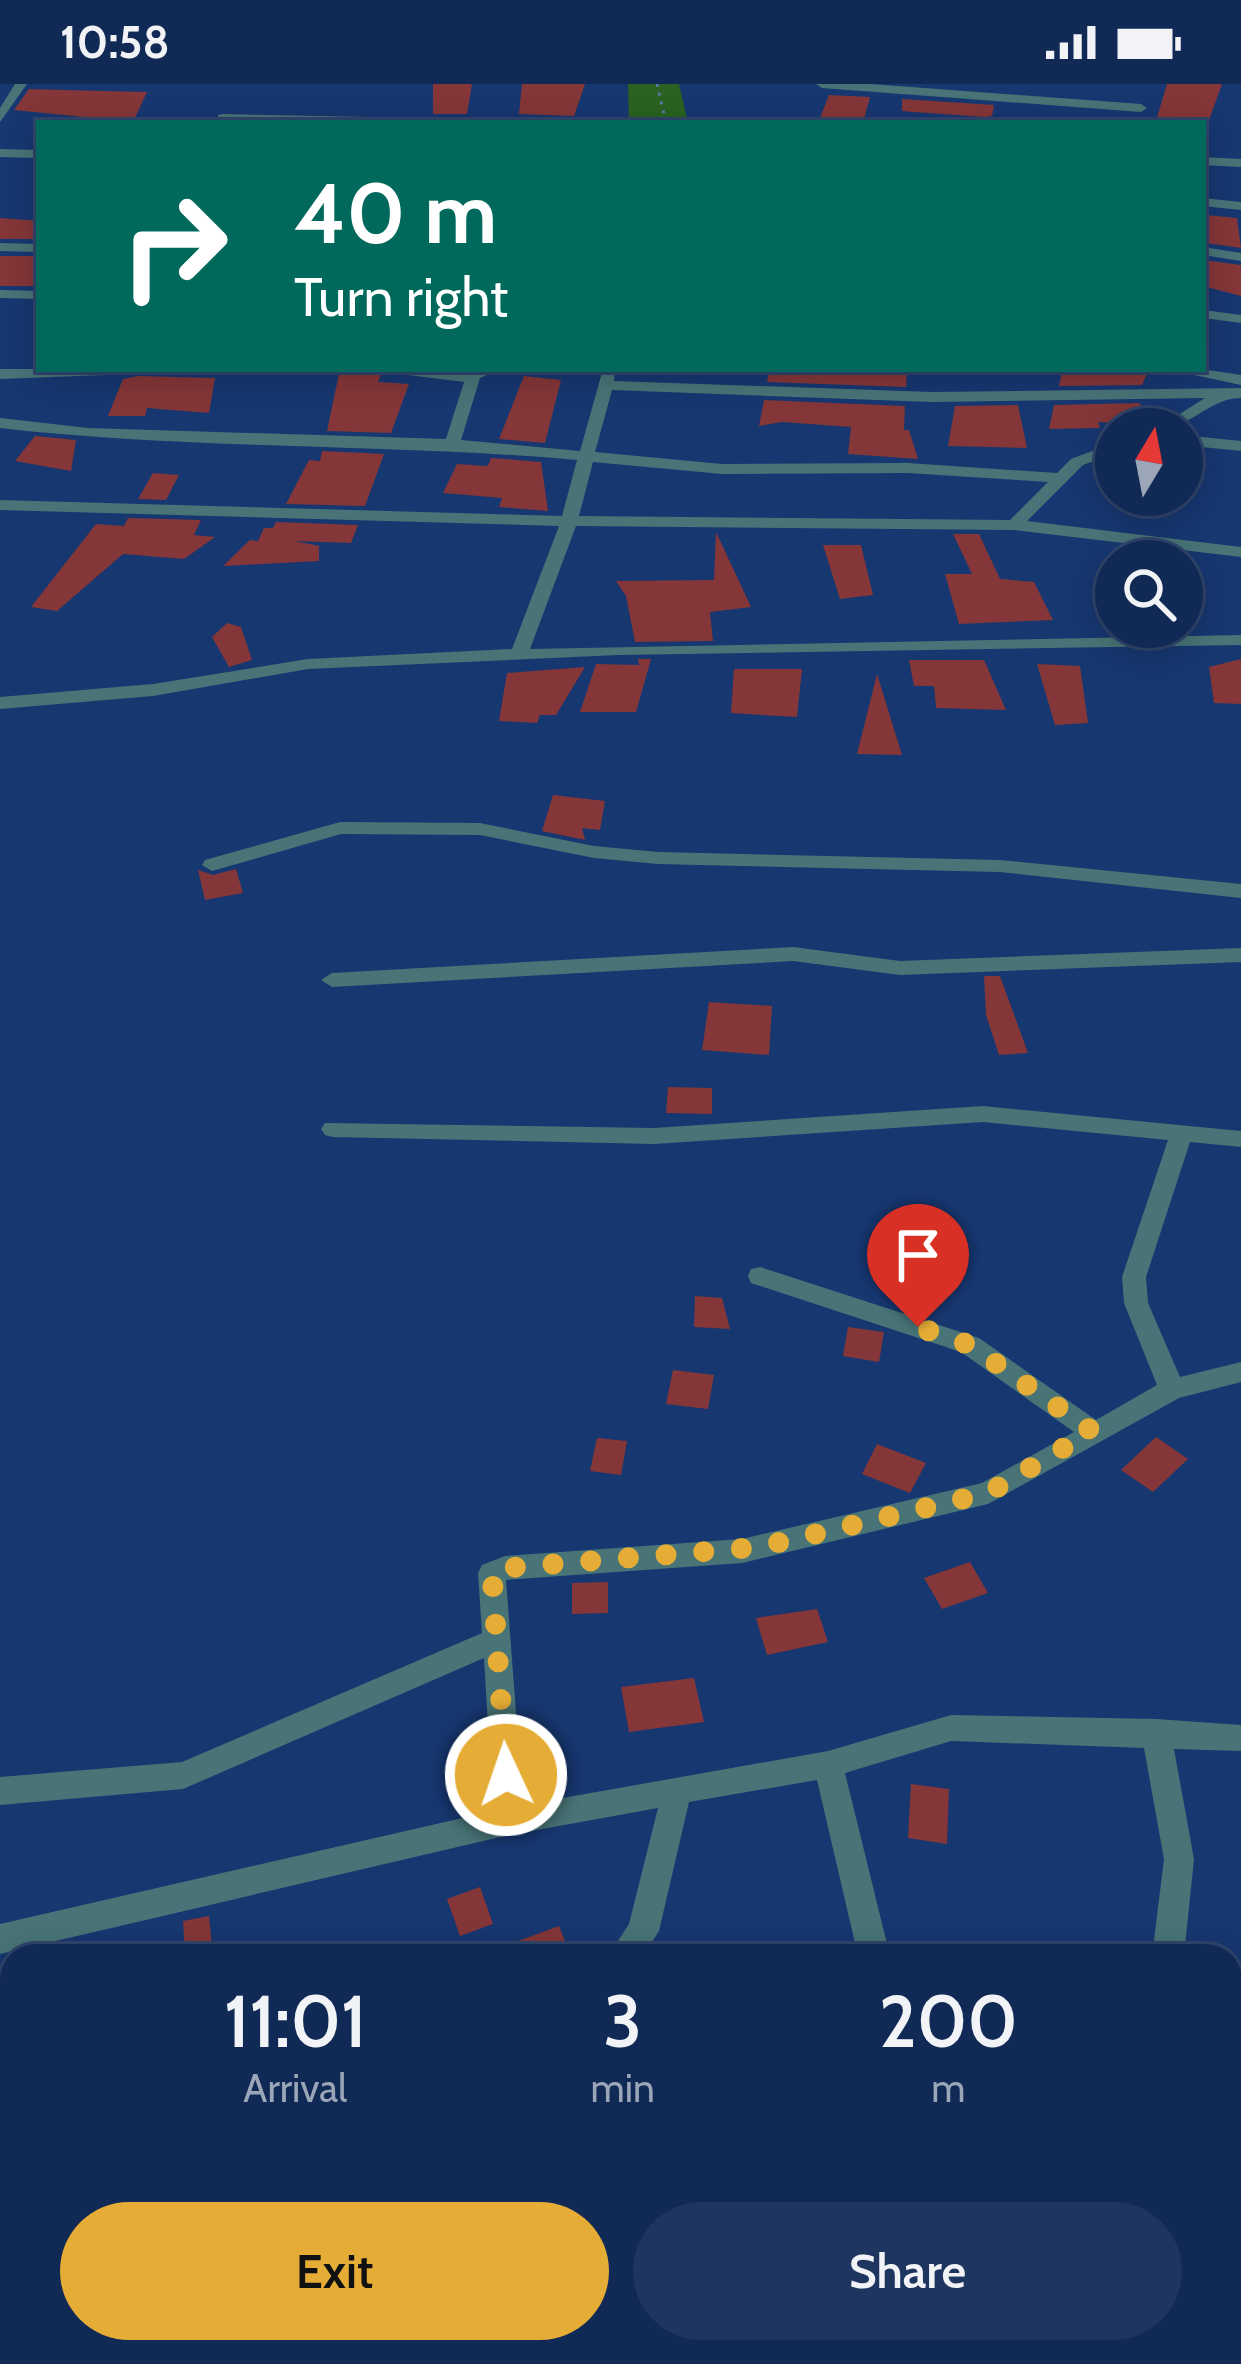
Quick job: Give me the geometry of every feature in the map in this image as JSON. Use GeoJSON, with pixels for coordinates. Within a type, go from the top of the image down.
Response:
{"type":"FeatureCollection","features":[{"type":"Feature","properties":{"kind":"street"},"geometry":{"type":"LineString","coordinates":[[2,112],[21,84]]}},
{"type":"Feature","properties":{"kind":"street"},"geometry":{"type":"LineString","coordinates":[[822,84],[1141,108]]}},
{"type":"Feature","properties":{"kind":"street"},"geometry":{"type":"LineString","coordinates":[[222,118],[324,120]]}},
{"type":"Feature","properties":{"kind":"street"},"geometry":{"type":"LineString","coordinates":[[0,153],[36,154]]}},
{"type":"Feature","properties":{"kind":"street"},"geometry":{"type":"LineString","coordinates":[[1206,160],[1241,163]]}},
{"type":"Feature","properties":{"kind":"street"},"geometry":{"type":"LineString","coordinates":[[1206,202],[1241,206]]}},
{"type":"Feature","properties":{"kind":"street"},"geometry":{"type":"LineString","coordinates":[[0,247],[36,248]]}},
{"type":"Feature","properties":{"kind":"street"},"geometry":{"type":"LineString","coordinates":[[1206,251],[1241,257]]}},
{"type":"Feature","properties":{"kind":"street"},"geometry":{"type":"LineString","coordinates":[[0,293],[36,295]]}},
{"type":"Feature","properties":{"kind":"street"},"geometry":{"type":"LineString","coordinates":[[1206,314],[1241,319]]}},
{"type":"Feature","properties":{"kind":"street"},"geometry":{"type":"LineString","coordinates":[[0,374],[53,372]]}},
{"type":"Feature","properties":{"kind":"street"},"geometry":{"type":"LineString","coordinates":[[431,372],[473,376],[484,372]]}},
{"type":"Feature","properties":{"kind":"street"},"geometry":{"type":"LineString","coordinates":[[1192,372],[1241,380]]}},
{"type":"Feature","properties":{"kind":"street"},"geometry":{"type":"LineString","coordinates":[[452,444],[473,376]]}},
{"type":"Feature","properties":{"kind":"street"},"geometry":{"type":"LineString","coordinates":[[519,654],[569,521],[608,377],[932,397],[1233,393]]}},
{"type":"Feature","properties":{"kind":"street"},"geometry":{"type":"LineString","coordinates":[[1203,409],[1233,393]]}},
{"type":"Feature","properties":{"kind":"street"},"geometry":{"type":"LineString","coordinates":[[0,423],[99,434],[452,444],[733,470],[908,468],[1060,478]]}},
{"type":"Feature","properties":{"kind":"street"},"geometry":{"type":"LineString","coordinates":[[1203,442],[1241,446]]}},
{"type":"Feature","properties":{"kind":"street"},"geometry":{"type":"LineString","coordinates":[[1014,525],[1060,478],[1095,454]]}},
{"type":"Feature","properties":{"kind":"street"},"geometry":{"type":"LineString","coordinates":[[0,506],[569,521],[1014,525],[1241,552]]}},
{"type":"Feature","properties":{"kind":"street"},"geometry":{"type":"LineString","coordinates":[[0,703],[167,688],[294,665],[519,654],[1241,640]]}},
{"type":"Feature","properties":{"kind":"street"},"geometry":{"type":"LineString","coordinates":[[212,865],[340,828],[480,829],[594,852],[658,858],[984,865],[1241,891]]}},
{"type":"Feature","properties":{"kind":"street"},"geometry":{"type":"LineString","coordinates":[[332,980],[793,954],[900,968],[1241,956]]}},
{"type":"Feature","properties":{"kind":"street"},"geometry":{"type":"LineString","coordinates":[[333,1129],[654,1136],[983,1114],[1241,1139]]}},
{"type":"Feature","properties":{"kind":"street"},"geometry":{"type":"LineString","coordinates":[[1172,1389],[1136,1303],[1134,1277],[1182,1133]]}},
{"type":"Feature","properties":{"kind":"street"},"geometry":{"type":"LineString","coordinates":[[760,1276],[970,1345],[1092,1431]]}},
{"type":"Feature","properties":{"kind":"street"},"geometry":{"type":"LineString","coordinates":[[508,1821],[498,1639],[489,1583],[492,1573],[505,1568],[760,1547],[988,1493],[1172,1389],[1241,1372]]}},
{"type":"Feature","properties":{"kind":"street"},"geometry":{"type":"LineString","coordinates":[[0,1791],[183,1775],[498,1639]]}},
{"type":"Feature","properties":{"kind":"street"},"geometry":{"type":"LineString","coordinates":[[0,1939],[508,1821],[828,1764],[951,1728],[1241,1738]]}},
{"type":"Feature","properties":{"kind":"street"},"geometry":{"type":"LineString","coordinates":[[1156,1732],[1179,1859],[1169,1944]]}},
{"type":"Feature","properties":{"kind":"street"},"geometry":{"type":"LineString","coordinates":[[828,1764],[871,1944]]}},
{"type":"Feature","properties":{"kind":"street"},"geometry":{"type":"LineString","coordinates":[[634,1944],[643,1931],[677,1792]]}},
{"type":"Feature","properties":{"kind":"path"},"geometry":{"type":"LineString","coordinates":[[657,84],[665,120]]}},
{"type":"Feature","properties":{"kind":"green space"},"geometry":{"type":"Polygon","coordinates":[[[628,84],[679,84],[687,120],[629,120],[628,84]]]}},
{"type":"Feature","properties":{"kind":"building"},"geometry":{"type":"Polygon","coordinates":[[[433,84],[472,84],[467,114],[433,114],[433,84]]]}},
{"type":"Feature","properties":{"kind":"building"},"geometry":{"type":"Polygon","coordinates":[[[522,84],[585,84],[574,116],[519,114],[522,84]]]}},
{"type":"Feature","properties":{"kind":"building"},"geometry":{"type":"Polygon","coordinates":[[[1167,84],[1222,84],[1208,123],[1156,120],[1167,84]]]}},
{"type":"Feature","properties":{"kind":"building"},"geometry":{"type":"Polygon","coordinates":[[[29,89],[147,92],[134,120],[14,110],[29,89]]]}},
{"type":"Feature","properties":{"kind":"building"},"geometry":{"type":"Polygon","coordinates":[[[829,95],[870,97],[864,120],[819,120],[829,95]]]}},
{"type":"Feature","properties":{"kind":"building"},"geometry":{"type":"Polygon","coordinates":[[[902,99],[994,105],[992,116],[985,117],[902,111],[902,99]]]}},
{"type":"Feature","properties":{"kind":"building"},"geometry":{"type":"Polygon","coordinates":[[[1206,215],[1237,218],[1241,248],[1206,243],[1206,215]]]}},
{"type":"Feature","properties":{"kind":"building"},"geometry":{"type":"Polygon","coordinates":[[[0,218],[36,221],[36,239],[0,239],[0,218]]]}},
{"type":"Feature","properties":{"kind":"building"},"geometry":{"type":"Polygon","coordinates":[[[0,256],[36,256],[36,286],[0,286],[0,256]]]}},
{"type":"Feature","properties":{"kind":"building"},"geometry":{"type":"Polygon","coordinates":[[[1206,260],[1241,265],[1241,296],[1206,287],[1206,260]]]}},
{"type":"Feature","properties":{"kind":"building"},"geometry":{"type":"Polygon","coordinates":[[[339,372],[382,372],[378,382],[409,384],[391,433],[327,431],[339,372]]]}},
{"type":"Feature","properties":{"kind":"building"},"geometry":{"type":"Polygon","coordinates":[[[769,372],[907,372],[906,387],[767,382],[769,372]]]}},
{"type":"Feature","properties":{"kind":"building"},"geometry":{"type":"Polygon","coordinates":[[[1062,372],[1148,372],[1142,385],[1059,386],[1062,372]]]}},
{"type":"Feature","properties":{"kind":"building"},"geometry":{"type":"Polygon","coordinates":[[[524,376],[561,380],[545,443],[499,439],[524,376]]]}},
{"type":"Feature","properties":{"kind":"building"},"geometry":{"type":"Polygon","coordinates":[[[215,378],[209,413],[147,408],[145,416],[108,416],[123,379],[215,378]]]}},
{"type":"Feature","properties":{"kind":"building"},"geometry":{"type":"Polygon","coordinates":[[[764,400],[905,406],[904,430],[909,430],[918,459],[848,454],[851,427],[782,422],[759,426],[764,400]]]}},
{"type":"Feature","properties":{"kind":"building"},"geometry":{"type":"Polygon","coordinates":[[[1140,403],[1141,408],[1095,408],[1095,428],[1049,429],[1054,405],[1140,403]]]}},
{"type":"Feature","properties":{"kind":"building"},"geometry":{"type":"Polygon","coordinates":[[[1018,405],[1027,448],[948,446],[955,406],[1018,405]]]}},
{"type":"Feature","properties":{"kind":"building"},"geometry":{"type":"Polygon","coordinates":[[[35,436],[76,440],[71,471],[15,461],[35,436]]]}},
{"type":"Feature","properties":{"kind":"building"},"geometry":{"type":"Polygon","coordinates":[[[322,451],[384,454],[365,506],[286,504],[309,460],[320,461],[322,451]]]}},
{"type":"Feature","properties":{"kind":"building"},"geometry":{"type":"Polygon","coordinates":[[[491,458],[541,462],[548,511],[499,507],[502,498],[443,493],[457,464],[488,466],[491,458]]]}},
{"type":"Feature","properties":{"kind":"building"},"geometry":{"type":"Polygon","coordinates":[[[153,473],[179,475],[166,500],[138,499],[153,473]]]}},
{"type":"Feature","properties":{"kind":"building"},"geometry":{"type":"Polygon","coordinates":[[[128,518],[201,520],[194,535],[215,537],[184,559],[123,554],[57,611],[31,607],[96,524],[124,526],[128,518]]]}},
{"type":"Feature","properties":{"kind":"building"},"geometry":{"type":"Polygon","coordinates":[[[276,522],[358,525],[351,543],[295,541],[319,546],[319,561],[223,566],[276,522]]]}},
{"type":"Feature","properties":{"kind":"building"},"geometry":{"type":"Polygon","coordinates":[[[716,532],[751,607],[710,612],[713,641],[635,642],[626,596],[616,581],[714,580],[716,532]]]}},
{"type":"Feature","properties":{"kind":"building"},"geometry":{"type":"Polygon","coordinates":[[[953,534],[979,534],[1000,579],[1034,582],[1053,620],[959,624],[945,574],[972,574],[953,534]]]}},
{"type":"Feature","properties":{"kind":"building"},"geometry":{"type":"Polygon","coordinates":[[[823,545],[861,545],[873,595],[840,599],[823,545]]]}},
{"type":"Feature","properties":{"kind":"building"},"geometry":{"type":"Polygon","coordinates":[[[227,623],[241,627],[252,660],[229,667],[212,637],[227,623]]]}},
{"type":"Feature","properties":{"kind":"building"},"geometry":{"type":"Polygon","coordinates":[[[638,659],[651,659],[636,712],[580,712],[596,664],[639,665],[638,659]]]}},
{"type":"Feature","properties":{"kind":"building"},"geometry":{"type":"Polygon","coordinates":[[[1241,659],[1241,704],[1214,703],[1209,667],[1241,659]]]}},
{"type":"Feature","properties":{"kind":"building"},"geometry":{"type":"Polygon","coordinates":[[[909,660],[984,660],[1006,710],[936,708],[934,686],[914,686],[909,660]]]}},
{"type":"Feature","properties":{"kind":"building"},"geometry":{"type":"Polygon","coordinates":[[[1037,664],[1080,666],[1088,723],[1055,725],[1037,664]]]}},
{"type":"Feature","properties":{"kind":"building"},"geometry":{"type":"Polygon","coordinates":[[[585,667],[556,715],[540,715],[537,723],[499,721],[507,673],[585,667]]]}},
{"type":"Feature","properties":{"kind":"building"},"geometry":{"type":"Polygon","coordinates":[[[734,669],[802,669],[797,717],[731,713],[734,669]]]}},
{"type":"Feature","properties":{"kind":"building"},"geometry":{"type":"Polygon","coordinates":[[[877,674],[902,755],[857,754],[877,674]]]}},
{"type":"Feature","properties":{"kind":"building"},"geometry":{"type":"Polygon","coordinates":[[[553,795],[605,801],[600,830],[582,828],[585,840],[542,831],[553,795]]]}},
{"type":"Feature","properties":{"kind":"building"},"geometry":{"type":"Polygon","coordinates":[[[236,869],[243,893],[205,900],[198,870],[213,875],[236,869]]]}},
{"type":"Feature","properties":{"kind":"building"},"geometry":{"type":"Polygon","coordinates":[[[984,976],[1000,976],[1028,1053],[999,1055],[986,1015],[984,976]]]}},
{"type":"Feature","properties":{"kind":"building"},"geometry":{"type":"Polygon","coordinates":[[[709,1002],[772,1006],[769,1055],[702,1050],[709,1002]]]}},
{"type":"Feature","properties":{"kind":"building"},"geometry":{"type":"Polygon","coordinates":[[[668,1087],[712,1088],[712,1114],[666,1113],[668,1087]]]}},
{"type":"Feature","properties":{"kind":"building"},"geometry":{"type":"Polygon","coordinates":[[[695,1296],[722,1298],[730,1329],[694,1327],[695,1296]]]}},
{"type":"Feature","properties":{"kind":"building"},"geometry":{"type":"Polygon","coordinates":[[[848,1327],[884,1332],[879,1362],[843,1356],[848,1327]]]}},
{"type":"Feature","properties":{"kind":"building"},"geometry":{"type":"Polygon","coordinates":[[[673,1370],[714,1375],[708,1409],[666,1404],[673,1370]]]}},
{"type":"Feature","properties":{"kind":"building"},"geometry":{"type":"Polygon","coordinates":[[[1156,1437],[1188,1459],[1153,1492],[1121,1470],[1156,1437]]]}},
{"type":"Feature","properties":{"kind":"building"},"geometry":{"type":"Polygon","coordinates":[[[597,1438],[627,1441],[621,1475],[590,1471],[597,1438]]]}},
{"type":"Feature","properties":{"kind":"building"},"geometry":{"type":"Polygon","coordinates":[[[877,1444],[926,1463],[910,1493],[862,1474],[877,1444]]]}},
{"type":"Feature","properties":{"kind":"building"},"geometry":{"type":"Polygon","coordinates":[[[970,1562],[988,1593],[942,1609],[924,1578],[970,1562]]]}},
{"type":"Feature","properties":{"kind":"building"},"geometry":{"type":"Polygon","coordinates":[[[608,1582],[608,1613],[572,1614],[572,1583],[608,1582]]]}},
{"type":"Feature","properties":{"kind":"building"},"geometry":{"type":"Polygon","coordinates":[[[817,1609],[828,1642],[767,1655],[756,1618],[817,1609]]]}},
{"type":"Feature","properties":{"kind":"building"},"geometry":{"type":"Polygon","coordinates":[[[694,1678],[704,1722],[629,1732],[621,1687],[694,1678]]]}},
{"type":"Feature","properties":{"kind":"building"},"geometry":{"type":"Polygon","coordinates":[[[911,1784],[949,1789],[947,1844],[908,1838],[911,1784]]]}},
{"type":"Feature","properties":{"kind":"building"},"geometry":{"type":"Polygon","coordinates":[[[480,1887],[493,1924],[460,1936],[447,1899],[480,1887]]]}},
{"type":"Feature","properties":{"kind":"building"},"geometry":{"type":"Polygon","coordinates":[[[209,1916],[212,1944],[184,1944],[183,1921],[209,1916]]]}},
{"type":"Feature","properties":{"kind":"building"},"geometry":{"type":"Polygon","coordinates":[[[559,1926],[566,1944],[510,1944],[559,1926]]]}},
{"type":"Feature","properties":{"kind":"route"},"geometry":{"type":"LineString","coordinates":[[506,1775],[498,1639],[489,1583],[492,1573],[505,1568],[760,1547],[988,1493],[1092,1431],[970,1345],[918,1327]]}}]}
